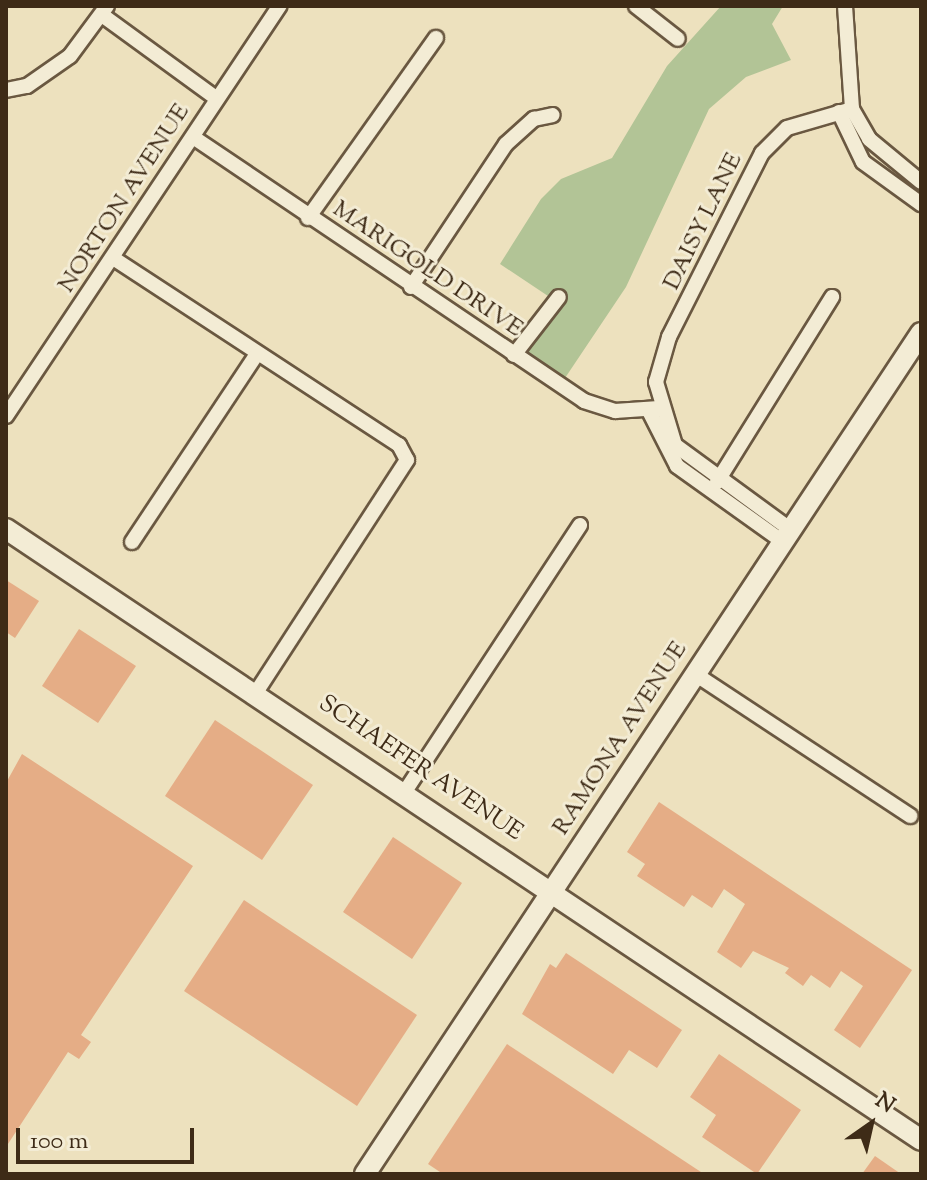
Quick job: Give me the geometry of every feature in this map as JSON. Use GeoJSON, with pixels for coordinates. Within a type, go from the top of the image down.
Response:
{"type":"FeatureCollection","features":[{"type":"Feature","properties":{"kind":"street","name":"NORTON AVENUE"},"geometry":{"type":"LineString","coordinates":[[6,416],[279,6]]}},
{"type":"Feature","properties":{"kind":"street"},"geometry":{"type":"LineString","coordinates":[[636,6],[678,39]]}},
{"type":"Feature","properties":{"kind":"street"},"geometry":{"type":"LineString","coordinates":[[845,6],[846,111],[863,162],[921,204]]}},
{"type":"Feature","properties":{"kind":"street"},"geometry":{"type":"LineString","coordinates":[[6,90],[27,86],[70,56],[104,10],[217,99]]}},
{"type":"Feature","properties":{"kind":"street"},"geometry":{"type":"LineString","coordinates":[[308,218],[436,38]]}},
{"type":"Feature","properties":{"kind":"street"},"geometry":{"type":"LineString","coordinates":[[846,111],[869,139],[919,177],[906,194]]}},
{"type":"Feature","properties":{"kind":"street","name":"DAISY LANE"},"geometry":{"type":"LineString","coordinates":[[653,408],[660,358],[762,153],[787,128],[846,111]]}},
{"type":"Feature","properties":{"kind":"street"},"geometry":{"type":"LineString","coordinates":[[411,287],[506,144],[534,119],[553,115]]}},
{"type":"Feature","properties":{"kind":"street","name":"MARIGOLD DRIVE"},"geometry":{"type":"LineString","coordinates":[[193,137],[308,218],[584,401],[615,411],[653,408]]}},
{"type":"Feature","properties":{"kind":"street"},"geometry":{"type":"LineString","coordinates":[[113,258],[399,445],[407,460],[257,691]]}},
{"type":"Feature","properties":{"kind":"street"},"geometry":{"type":"LineString","coordinates":[[514,355],[559,297]]}},
{"type":"Feature","properties":{"kind":"street"},"geometry":{"type":"LineString","coordinates":[[717,482],[832,297]]}},
{"type":"Feature","properties":{"kind":"street","name":"RAMONA AVENUE"},"geometry":{"type":"LineString","coordinates":[[365,1174],[921,333]]}},
{"type":"Feature","properties":{"kind":"street"},"geometry":{"type":"LineString","coordinates":[[132,542],[257,354]]}},
{"type":"Feature","properties":{"kind":"street"},"geometry":{"type":"LineString","coordinates":[[653,408],[675,445],[787,536]]}},
{"type":"Feature","properties":{"kind":"street"},"geometry":{"type":"LineString","coordinates":[[653,408],[677,466],[787,536]]}},
{"type":"Feature","properties":{"kind":"street"},"geometry":{"type":"LineString","coordinates":[[406,790],[580,525]]}},
{"type":"Feature","properties":{"kind":"street","name":"SCHAEFER AVENUE"},"geometry":{"type":"LineString","coordinates":[[6,529],[406,790],[921,1140]]}},
{"type":"Feature","properties":{"kind":"street"},"geometry":{"type":"LineString","coordinates":[[695,674],[910,816]]}},
{"type":"Feature","properties":{"kind":"green space"},"geometry":{"type":"Polygon","coordinates":[[[721,6],[783,6],[772,24],[791,60],[746,77],[709,109],[626,287],[563,381],[525,356],[551,298],[500,264],[541,199],[561,179],[612,158],[667,66],[721,6]]]}},
{"type":"Feature","properties":{"kind":"building"},"geometry":{"type":"Polygon","coordinates":[[[6,580],[39,601],[15,638],[6,632],[6,580]]]}},
{"type":"Feature","properties":{"kind":"building"},"geometry":{"type":"Polygon","coordinates":[[[79,629],[136,666],[98,723],[42,686],[79,629]]]}},
{"type":"Feature","properties":{"kind":"building"},"geometry":{"type":"Polygon","coordinates":[[[215,720],[313,785],[262,860],[165,796],[215,720]]]}},
{"type":"Feature","properties":{"kind":"building"},"geometry":{"type":"Polygon","coordinates":[[[22,754],[193,866],[81,1035],[91,1042],[79,1059],[68,1052],[6,1147],[6,783],[22,754]]]}},
{"type":"Feature","properties":{"kind":"building"},"geometry":{"type":"Polygon","coordinates":[[[659,802],[912,970],[860,1048],[834,1030],[863,986],[841,971],[830,988],[811,975],[803,986],[785,973],[789,968],[753,951],[741,968],[717,952],[745,904],[724,889],[712,908],[692,895],[684,907],[637,876],[645,864],[627,852],[659,802]]]}},
{"type":"Feature","properties":{"kind":"building"},"geometry":{"type":"Polygon","coordinates":[[[393,837],[462,883],[412,959],[343,912],[393,837]]]}},
{"type":"Feature","properties":{"kind":"building"},"geometry":{"type":"Polygon","coordinates":[[[244,900],[417,1015],[357,1106],[184,991],[244,900]]]}},
{"type":"Feature","properties":{"kind":"building"},"geometry":{"type":"Polygon","coordinates":[[[566,953],[682,1030],[657,1068],[629,1050],[613,1074],[522,1014],[550,964],[556,968],[566,953]]]}},
{"type":"Feature","properties":{"kind":"building"},"geometry":{"type":"Polygon","coordinates":[[[507,1044],[704,1174],[443,1174],[428,1164],[507,1044]]]}},
{"type":"Feature","properties":{"kind":"building"},"geometry":{"type":"Polygon","coordinates":[[[719,1054],[801,1110],[757,1174],[702,1137],[716,1115],[690,1097],[719,1054]]]}},
{"type":"Feature","properties":{"kind":"building"},"geometry":{"type":"Polygon","coordinates":[[[875,1156],[901,1174],[862,1174],[875,1156]]]}}]}
